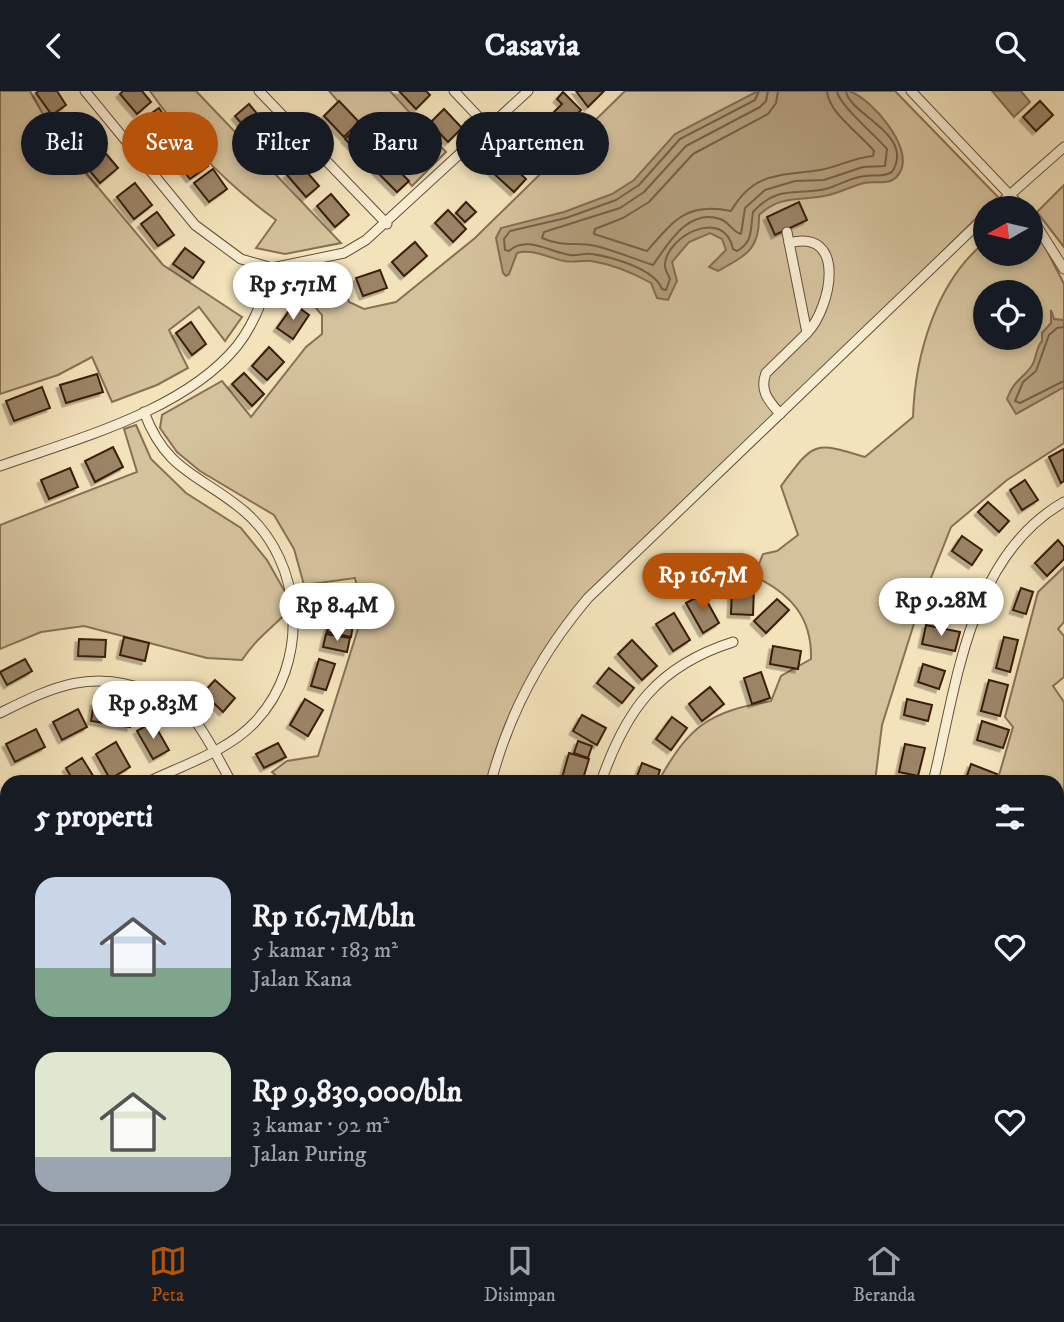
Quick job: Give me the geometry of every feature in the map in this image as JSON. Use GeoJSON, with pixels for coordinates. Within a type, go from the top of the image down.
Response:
{"type":"FeatureCollection","features":[{"type":"Feature","properties":{"kind":"street"},"geometry":{"type":"LineString","coordinates":[[85,91],[195,225],[242,259],[272,268],[344,253],[387,223],[456,157]]}},
{"type":"Feature","properties":{"kind":"street"},"geometry":{"type":"LineString","coordinates":[[259,91],[387,223]]}},
{"type":"Feature","properties":{"kind":"street"},"geometry":{"type":"LineString","coordinates":[[454,91],[474,112]]}},
{"type":"Feature","properties":{"kind":"street"},"geometry":{"type":"LineString","coordinates":[[505,112],[528,91]]}},
{"type":"Feature","properties":{"kind":"street"},"geometry":{"type":"LineString","coordinates":[[911,91],[1009,195],[1064,147]]}},
{"type":"Feature","properties":{"kind":"street"},"geometry":{"type":"LineString","coordinates":[[493,775],[522,698],[562,629],[588,598],[973,229]]}},
{"type":"Feature","properties":{"kind":"street"},"geometry":{"type":"LineString","coordinates":[[787,232],[807,333]]}},
{"type":"Feature","properties":{"kind":"street"},"geometry":{"type":"LineString","coordinates":[[1043,236],[1064,269]]}},
{"type":"Feature","properties":{"kind":"street"},"geometry":{"type":"LineString","coordinates":[[780,414],[765,396],[763,382],[766,373],[821,316],[829,268],[827,255],[814,243],[801,240],[789,243]]}},
{"type":"Feature","properties":{"kind":"street"},"geometry":{"type":"LineString","coordinates":[[0,466],[144,412],[200,379],[235,348],[261,304],[272,268]]}},
{"type":"Feature","properties":{"kind":"street"},"geometry":{"type":"LineString","coordinates":[[144,412],[150,429],[172,461],[243,511],[261,529],[277,552],[293,606],[293,639],[280,686],[255,723],[214,750],[162,775]]}},
{"type":"Feature","properties":{"kind":"street"},"geometry":{"type":"LineString","coordinates":[[935,775],[963,658],[991,579],[1008,552],[1032,526],[1064,502]]}},
{"type":"Feature","properties":{"kind":"street"},"geometry":{"type":"LineString","coordinates":[[604,775],[625,722],[640,701],[682,663],[702,652],[733,642]]}},
{"type":"Feature","properties":{"kind":"street"},"geometry":{"type":"LineString","coordinates":[[0,713],[40,693],[67,685],[89,679],[113,680],[162,696],[179,707],[194,720],[227,775]]}},
{"type":"Feature","properties":{"kind":"shaded area"},"geometry":{"type":"Polygon","coordinates":[[[0,91],[30,91],[42,112],[21,112],[21,175],[88,175],[163,265],[242,317],[225,341],[199,307],[169,330],[188,368],[157,385],[112,402],[92,357],[58,375],[0,394],[0,91]]]}},
{"type":"Feature","properties":{"kind":"shaded area"},"geometry":{"type":"Polygon","coordinates":[[[150,91],[196,91],[216,112],[166,112],[150,91]]]}},
{"type":"Feature","properties":{"kind":"shaded area"},"geometry":{"type":"Polygon","coordinates":[[[329,91],[390,91],[409,112],[348,112],[329,91]]]}},
{"type":"Feature","properties":{"kind":"shaded area"},"geometry":{"type":"Polygon","coordinates":[[[625,91],[895,91],[997,196],[973,196],[973,222],[560,628],[516,702],[489,775],[275,775],[272,772],[287,761],[318,756],[363,613],[355,578],[304,585],[294,549],[274,515],[200,471],[177,452],[160,428],[162,415],[222,381],[251,417],[306,347],[322,334],[322,315],[305,295],[292,302],[278,293],[285,278],[340,270],[349,302],[364,309],[396,302],[475,238],[539,175],[609,175],[609,112],[604,112],[625,91]]]}},
{"type":"Feature","properties":{"kind":"shaded area"},"geometry":{"type":"Polygon","coordinates":[[[218,114],[232,129],[232,175],[276,175],[341,243],[285,254],[256,248],[276,220],[218,171],[218,114]]]}},
{"type":"Feature","properties":{"kind":"shaded area"},"geometry":{"type":"Polygon","coordinates":[[[402,175],[423,175],[412,186],[402,175]]]}},
{"type":"Feature","properties":{"kind":"shaded area"},"geometry":{"type":"Polygon","coordinates":[[[1064,185],[1064,247],[1043,220],[1043,206],[1064,185]]]}},
{"type":"Feature","properties":{"kind":"shaded area"},"geometry":{"type":"Polygon","coordinates":[[[1043,243],[1064,284],[1064,443],[1007,480],[951,527],[918,611],[882,725],[876,775],[662,775],[681,746],[703,724],[732,710],[771,701],[781,676],[811,659],[808,631],[797,609],[779,591],[754,576],[763,554],[777,551],[798,535],[781,486],[808,453],[824,448],[865,457],[913,417],[918,369],[931,321],[953,278],[973,253],[973,266],[1043,266],[1043,243]]]}},
{"type":"Feature","properties":{"kind":"shaded area"},"geometry":{"type":"Polygon","coordinates":[[[136,425],[151,459],[186,493],[241,528],[267,560],[293,606],[242,660],[207,658],[84,626],[41,632],[0,649],[0,525],[137,472],[124,429],[136,425]]]}},
{"type":"Feature","properties":{"kind":"shaded area"},"geometry":{"type":"Polygon","coordinates":[[[1064,567],[1064,622],[1058,629],[1064,636],[1064,677],[1053,686],[1064,702],[1064,775],[999,775],[1013,727],[1005,717],[1038,592],[1064,567]]]}},
{"type":"Feature","properties":{"kind":"water"},"geometry":{"type":"Polygon","coordinates":[[[758,91],[849,91],[858,96],[888,125],[901,149],[903,160],[898,176],[889,181],[864,183],[829,195],[792,199],[768,208],[759,215],[754,244],[744,255],[718,271],[709,267],[726,250],[722,239],[710,233],[689,242],[672,262],[677,281],[668,300],[657,298],[651,283],[644,279],[591,261],[567,262],[523,252],[517,253],[509,274],[506,276],[503,273],[496,238],[501,228],[564,212],[612,194],[634,180],[675,134],[758,91]]]}},
{"type":"Feature","properties":{"kind":"water"},"geometry":{"type":"Polygon","coordinates":[[[992,91],[1021,91],[1030,102],[1014,117],[992,91]]]}},
{"type":"Feature","properties":{"kind":"water"},"geometry":{"type":"Polygon","coordinates":[[[1051,310],[1054,319],[1064,320],[1064,387],[1016,414],[1007,399],[1015,384],[1033,364],[1037,350],[1043,350],[1043,332],[1051,323],[1051,310]]]}},
{"type":"Feature","properties":{"kind":"building"},"geometry":{"type":"Polygon","coordinates":[[[57,91],[66,105],[56,112],[50,112],[36,93],[57,91]]]}},
{"type":"Feature","properties":{"kind":"building"},"geometry":{"type":"Polygon","coordinates":[[[123,91],[142,91],[151,102],[139,112],[135,112],[120,94],[123,91]]]}},
{"type":"Feature","properties":{"kind":"building"},"geometry":{"type":"Polygon","coordinates":[[[399,91],[426,91],[430,95],[416,109],[399,91]]]}},
{"type":"Feature","properties":{"kind":"building"},"geometry":{"type":"Polygon","coordinates":[[[576,91],[604,91],[588,107],[576,91]]]}},
{"type":"Feature","properties":{"kind":"building"},"geometry":{"type":"Polygon","coordinates":[[[563,92],[581,110],[554,112],[562,104],[557,99],[563,92]]]}},
{"type":"Feature","properties":{"kind":"building"},"geometry":{"type":"Polygon","coordinates":[[[339,101],[349,112],[348,133],[344,137],[334,126],[334,112],[328,112],[339,101]]]}},
{"type":"Feature","properties":{"kind":"building"},"geometry":{"type":"Polygon","coordinates":[[[1040,101],[1053,115],[1036,131],[1023,117],[1040,101]]]}},
{"type":"Feature","properties":{"kind":"building"},"geometry":{"type":"Polygon","coordinates":[[[249,104],[256,112],[240,112],[249,104]]]}},
{"type":"Feature","properties":{"kind":"building"},"geometry":{"type":"Polygon","coordinates":[[[444,109],[456,122],[456,134],[448,142],[442,136],[441,112],[444,109]]]}},
{"type":"Feature","properties":{"kind":"building"},"geometry":{"type":"Polygon","coordinates":[[[108,156],[118,168],[100,183],[93,175],[108,175],[108,156]]]}},
{"type":"Feature","properties":{"kind":"building"},"geometry":{"type":"Polygon","coordinates":[[[205,175],[217,175],[227,189],[209,202],[194,183],[205,175]]]}},
{"type":"Feature","properties":{"kind":"building"},"geometry":{"type":"Polygon","coordinates":[[[287,175],[310,175],[319,186],[306,197],[287,175]]]}},
{"type":"Feature","properties":{"kind":"building"},"geometry":{"type":"Polygon","coordinates":[[[380,175],[403,175],[409,181],[397,192],[380,175]]]}},
{"type":"Feature","properties":{"kind":"building"},"geometry":{"type":"Polygon","coordinates":[[[495,175],[522,175],[526,179],[514,192],[495,175]]]}},
{"type":"Feature","properties":{"kind":"building"},"geometry":{"type":"Polygon","coordinates":[[[135,183],[152,205],[134,219],[117,197],[135,183]]]}},
{"type":"Feature","properties":{"kind":"building"},"geometry":{"type":"Polygon","coordinates":[[[331,194],[349,215],[335,227],[317,206],[331,194]]]}},
{"type":"Feature","properties":{"kind":"building"},"geometry":{"type":"Polygon","coordinates":[[[466,202],[476,212],[465,222],[456,213],[466,202]]]}},
{"type":"Feature","properties":{"kind":"building"},"geometry":{"type":"Polygon","coordinates":[[[799,202],[807,220],[775,235],[767,217],[799,202]]]}},
{"type":"Feature","properties":{"kind":"building"},"geometry":{"type":"Polygon","coordinates":[[[448,210],[466,229],[453,242],[435,223],[448,210]]]}},
{"type":"Feature","properties":{"kind":"building"},"geometry":{"type":"Polygon","coordinates":[[[157,212],[174,235],[158,246],[141,224],[157,212]]]}},
{"type":"Feature","properties":{"kind":"building"},"geometry":{"type":"Polygon","coordinates":[[[415,242],[427,256],[404,276],[392,262],[415,242]]]}},
{"type":"Feature","properties":{"kind":"building"},"geometry":{"type":"Polygon","coordinates":[[[185,248],[204,262],[193,278],[173,264],[185,248]]]}},
{"type":"Feature","properties":{"kind":"building"},"geometry":{"type":"Polygon","coordinates":[[[380,270],[387,288],[363,296],[356,278],[380,270]]]}},
{"type":"Feature","properties":{"kind":"building"},"geometry":{"type":"Polygon","coordinates":[[[294,304],[309,315],[293,339],[277,328],[294,304]]]}},
{"type":"Feature","properties":{"kind":"building"},"geometry":{"type":"Polygon","coordinates":[[[191,322],[206,344],[192,355],[176,333],[191,322]]]}},
{"type":"Feature","properties":{"kind":"building"},"geometry":{"type":"Polygon","coordinates":[[[269,347],[284,362],[267,380],[252,366],[269,347]]]}},
{"type":"Feature","properties":{"kind":"building"},"geometry":{"type":"Polygon","coordinates":[[[244,373],[264,394],[252,406],[232,384],[244,373]]]}},
{"type":"Feature","properties":{"kind":"building"},"geometry":{"type":"Polygon","coordinates":[[[97,374],[103,392],[66,403],[60,385],[97,374]]]}},
{"type":"Feature","properties":{"kind":"building"},"geometry":{"type":"Polygon","coordinates":[[[42,387],[50,408],[14,421],[6,401],[42,387]]]}},
{"type":"Feature","properties":{"kind":"building"},"geometry":{"type":"Polygon","coordinates":[[[113,447],[123,467],[95,482],[85,461],[113,447]]]}},
{"type":"Feature","properties":{"kind":"building"},"geometry":{"type":"Polygon","coordinates":[[[1064,449],[1064,481],[1061,483],[1049,457],[1064,449]]]}},
{"type":"Feature","properties":{"kind":"building"},"geometry":{"type":"Polygon","coordinates":[[[70,468],[78,487],[49,499],[41,480],[70,468]]]}},
{"type":"Feature","properties":{"kind":"building"},"geometry":{"type":"Polygon","coordinates":[[[1025,480],[1038,500],[1022,510],[1010,490],[1025,480]]]}},
{"type":"Feature","properties":{"kind":"building"},"geometry":{"type":"Polygon","coordinates":[[[988,502],[1009,521],[999,532],[978,512],[988,502]]]}},
{"type":"Feature","properties":{"kind":"building"},"geometry":{"type":"Polygon","coordinates":[[[962,536],[982,550],[972,565],[952,551],[962,536]]]}},
{"type":"Feature","properties":{"kind":"building"},"geometry":{"type":"Polygon","coordinates":[[[1058,540],[1064,547],[1064,559],[1047,576],[1035,563],[1058,540]]]}},
{"type":"Feature","properties":{"kind":"building"},"geometry":{"type":"Polygon","coordinates":[[[939,581],[965,591],[959,605],[933,595],[939,581]]]}},
{"type":"Feature","properties":{"kind":"building"},"geometry":{"type":"Polygon","coordinates":[[[352,584],[353,601],[326,602],[326,585],[352,584]]]}},
{"type":"Feature","properties":{"kind":"building"},"geometry":{"type":"Polygon","coordinates":[[[732,586],[754,587],[753,615],[731,614],[732,586]]]}},
{"type":"Feature","properties":{"kind":"building"},"geometry":{"type":"Polygon","coordinates":[[[1021,588],[1033,592],[1026,614],[1013,610],[1021,588]]]}},
{"type":"Feature","properties":{"kind":"building"},"geometry":{"type":"Polygon","coordinates":[[[703,594],[719,623],[703,633],[686,603],[703,594]]]}},
{"type":"Feature","properties":{"kind":"building"},"geometry":{"type":"Polygon","coordinates":[[[777,599],[789,610],[766,633],[754,621],[777,599]]]}},
{"type":"Feature","properties":{"kind":"building"},"geometry":{"type":"Polygon","coordinates":[[[674,613],[690,640],[673,651],[656,624],[674,613]]]}},
{"type":"Feature","properties":{"kind":"building"},"geometry":{"type":"Polygon","coordinates":[[[330,621],[353,625],[351,637],[327,632],[330,621]]]}},
{"type":"Feature","properties":{"kind":"building"},"geometry":{"type":"Polygon","coordinates":[[[926,625],[960,632],[955,651],[922,644],[926,625]]]}},
{"type":"Feature","properties":{"kind":"building"},"geometry":{"type":"Polygon","coordinates":[[[326,634],[350,638],[347,652],[323,647],[326,634]]]}},
{"type":"Feature","properties":{"kind":"building"},"geometry":{"type":"Polygon","coordinates":[[[124,637],[149,643],[145,661],[120,655],[124,637]]]}},
{"type":"Feature","properties":{"kind":"building"},"geometry":{"type":"Polygon","coordinates":[[[1004,637],[1018,640],[1010,672],[996,668],[1004,637]]]}},
{"type":"Feature","properties":{"kind":"building"},"geometry":{"type":"Polygon","coordinates":[[[79,639],[106,640],[105,657],[78,656],[79,639]]]}},
{"type":"Feature","properties":{"kind":"building"},"geometry":{"type":"Polygon","coordinates":[[[632,640],[657,666],[642,680],[618,654],[632,640]]]}},
{"type":"Feature","properties":{"kind":"building"},"geometry":{"type":"Polygon","coordinates":[[[773,646],[801,651],[798,669],[770,664],[773,646]]]}},
{"type":"Feature","properties":{"kind":"building"},"geometry":{"type":"Polygon","coordinates":[[[25,659],[32,671],[7,685],[0,672],[25,659]]]}},
{"type":"Feature","properties":{"kind":"building"},"geometry":{"type":"Polygon","coordinates":[[[319,659],[335,664],[326,690],[311,686],[319,659]]]}},
{"type":"Feature","properties":{"kind":"building"},"geometry":{"type":"Polygon","coordinates":[[[923,664],[945,671],[939,689],[918,682],[923,664]]]}},
{"type":"Feature","properties":{"kind":"building"},"geometry":{"type":"Polygon","coordinates":[[[609,668],[634,688],[622,703],[597,683],[609,668]]]}},
{"type":"Feature","properties":{"kind":"building"},"geometry":{"type":"Polygon","coordinates":[[[761,672],[770,698],[752,704],[744,678],[761,672]]]}},
{"type":"Feature","properties":{"kind":"building"},"geometry":{"type":"Polygon","coordinates":[[[215,680],[235,698],[223,712],[203,693],[215,680]]]}},
{"type":"Feature","properties":{"kind":"building"},"geometry":{"type":"Polygon","coordinates":[[[989,680],[1008,685],[1000,716],[981,711],[989,680]]]}},
{"type":"Feature","properties":{"kind":"building"},"geometry":{"type":"Polygon","coordinates":[[[710,687],[724,704],[702,721],[689,704],[710,687]]]}},
{"type":"Feature","properties":{"kind":"building"},"geometry":{"type":"Polygon","coordinates":[[[305,699],[323,710],[308,736],[290,725],[305,699]]]}},
{"type":"Feature","properties":{"kind":"building"},"geometry":{"type":"Polygon","coordinates":[[[907,699],[932,705],[928,721],[904,715],[907,699]]]}},
{"type":"Feature","properties":{"kind":"building"},"geometry":{"type":"Polygon","coordinates":[[[94,702],[132,707],[130,727],[91,721],[94,702]]]}},
{"type":"Feature","properties":{"kind":"building"},"geometry":{"type":"Polygon","coordinates":[[[78,709],[87,727],[62,740],[53,722],[78,709]]]}},
{"type":"Feature","properties":{"kind":"building"},"geometry":{"type":"Polygon","coordinates":[[[582,715],[606,728],[597,745],[573,731],[582,715]]]}},
{"type":"Feature","properties":{"kind":"building"},"geometry":{"type":"Polygon","coordinates":[[[672,717],[687,728],[671,750],[656,739],[672,717]]]}},
{"type":"Feature","properties":{"kind":"building"},"geometry":{"type":"Polygon","coordinates":[[[982,721],[1009,730],[1003,748],[977,740],[982,721]]]}},
{"type":"Feature","properties":{"kind":"building"},"geometry":{"type":"Polygon","coordinates":[[[153,722],[169,750],[153,759],[137,731],[153,722]]]}},
{"type":"Feature","properties":{"kind":"building"},"geometry":{"type":"Polygon","coordinates":[[[36,729],[45,747],[15,762],[6,744],[36,729]]]}},
{"type":"Feature","properties":{"kind":"building"},"geometry":{"type":"Polygon","coordinates":[[[578,741],[592,746],[588,758],[574,753],[578,741]]]}},
{"type":"Feature","properties":{"kind":"building"},"geometry":{"type":"Polygon","coordinates":[[[116,742],[130,767],[117,775],[108,775],[96,754],[116,742]]]}},
{"type":"Feature","properties":{"kind":"building"},"geometry":{"type":"Polygon","coordinates":[[[278,743],[286,757],[264,768],[256,754],[278,743]]]}},
{"type":"Feature","properties":{"kind":"building"},"geometry":{"type":"Polygon","coordinates":[[[905,744],[925,748],[918,775],[899,772],[905,744]]]}},
{"type":"Feature","properties":{"kind":"building"},"geometry":{"type":"Polygon","coordinates":[[[569,753],[589,759],[584,775],[563,775],[569,753]]]}},
{"type":"Feature","properties":{"kind":"building"},"geometry":{"type":"Polygon","coordinates":[[[82,758],[93,775],[70,775],[66,768],[82,758]]]}},
{"type":"Feature","properties":{"kind":"building"},"geometry":{"type":"Polygon","coordinates":[[[642,763],[660,770],[658,775],[638,775],[642,763]]]}},
{"type":"Feature","properties":{"kind":"building"},"geometry":{"type":"Polygon","coordinates":[[[971,764],[997,774],[997,775],[967,775],[971,764]]]}}]}
